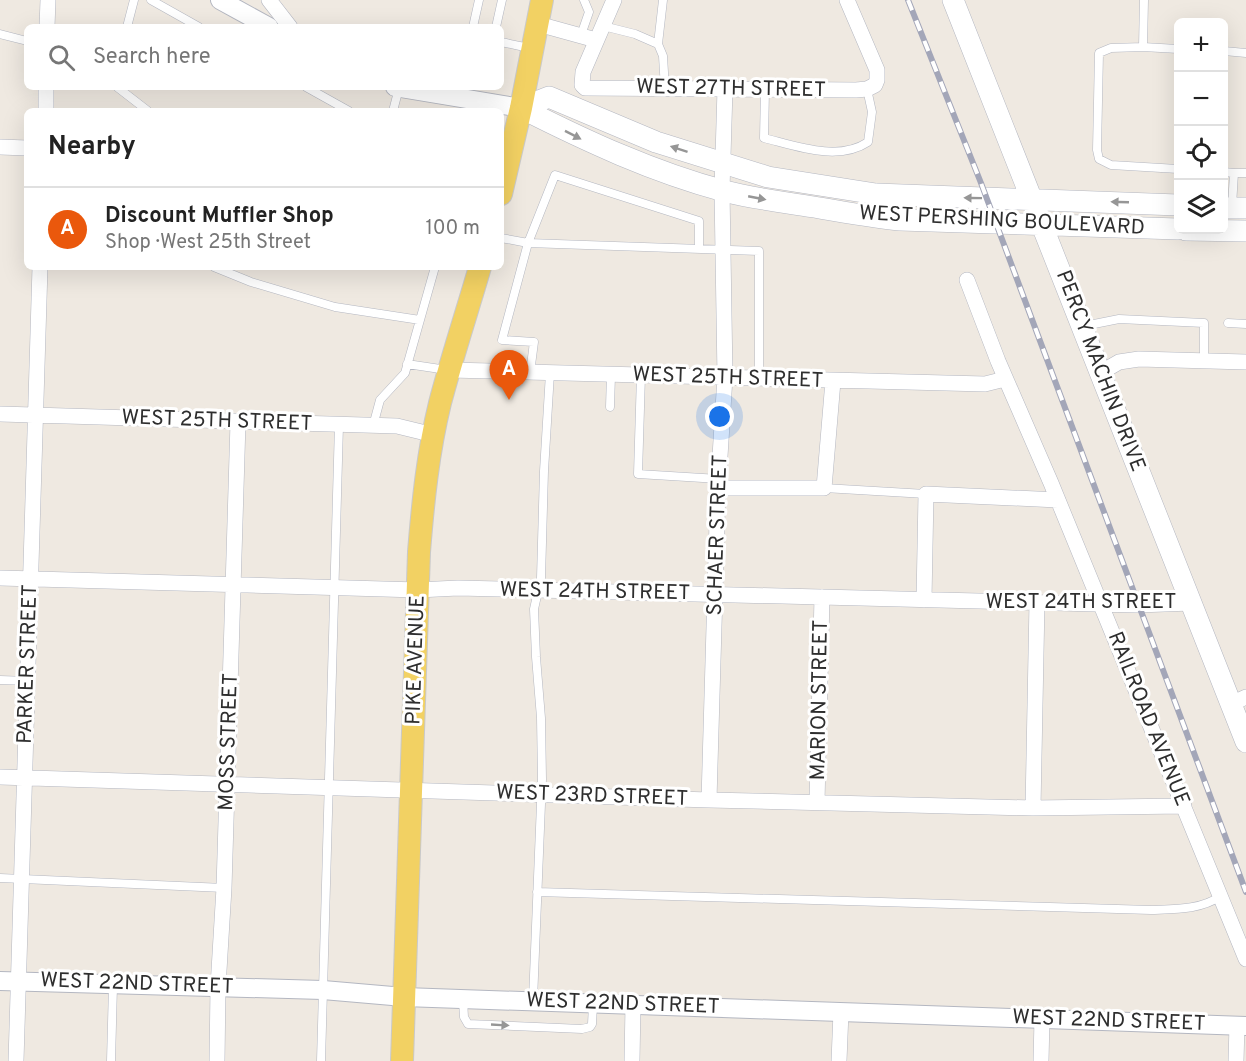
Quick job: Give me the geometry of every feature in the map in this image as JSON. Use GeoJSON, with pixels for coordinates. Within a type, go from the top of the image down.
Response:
{"type":"FeatureCollection","features":[{"type":"Feature","properties":{"kind":"main road"},"geometry":{"type":"LineString","coordinates":[[504,181],[542,0]]}},
{"type":"Feature","properties":{"kind":"main road","name":"PERCY MACHIN DRIVE"},"geometry":{"type":"LineString","coordinates":[[953,0],[1191,603],[1239,700],[1246,742]]}},
{"type":"Feature","properties":{"kind":"main road","name":"WEST PERSHING BOULEVARD"},"geometry":{"type":"LineString","coordinates":[[521,108],[549,97],[657,142],[768,177],[876,194],[1174,205]]}},
{"type":"Feature","properties":{"kind":"main road","name":"WEST PERSHING BOULEVARD"},"geometry":{"type":"LineString","coordinates":[[521,108],[581,139],[628,159],[722,190],[758,199],[856,216],[911,220],[1174,229]]}},
{"type":"Feature","properties":{"kind":"main road"},"geometry":{"type":"LineString","coordinates":[[1228,231],[1246,231]]}},
{"type":"Feature","properties":{"kind":"main road","name":"PIKE AVENUE"},"geometry":{"type":"LineString","coordinates":[[402,1061],[423,505],[434,435],[479,270]]}},
{"type":"Feature","properties":{"kind":"street"},"geometry":{"type":"LineString","coordinates":[[47,24],[48,0]]}},
{"type":"Feature","properties":{"kind":"street"},"geometry":{"type":"LineString","coordinates":[[220,0],[264,24]]}},
{"type":"Feature","properties":{"kind":"street"},"geometry":{"type":"LineString","coordinates":[[269,0],[288,24]]}},
{"type":"Feature","properties":{"kind":"street"},"geometry":{"type":"LineString","coordinates":[[538,24],[581,36],[600,33],[614,0]]}},
{"type":"Feature","properties":{"kind":"street"},"geometry":{"type":"LineString","coordinates":[[847,0],[877,70],[872,85]]}},
{"type":"Feature","properties":{"kind":"street","name":"WEST 27TH STREET"},"geometry":{"type":"LineString","coordinates":[[600,33],[583,72],[582,85],[585,88],[765,90],[872,85]]}},
{"type":"Feature","properties":{"kind":"street","name":"SCHAER STREET"},"geometry":{"type":"LineString","coordinates":[[709,800],[718,484],[725,377],[722,190],[725,89]]}},
{"type":"Feature","properties":{"kind":"street"},"geometry":{"type":"LineString","coordinates":[[46,90],[46,108]]}},
{"type":"Feature","properties":{"kind":"street","name":"WEST PERSHING BOULEVARD"},"geometry":{"type":"LineString","coordinates":[[421,90],[462,93],[521,108]]}},
{"type":"Feature","properties":{"kind":"street"},"geometry":{"type":"LineString","coordinates":[[0,147],[24,148]]}},
{"type":"Feature","properties":{"kind":"street","name":"PARKER STREET"},"geometry":{"type":"LineString","coordinates":[[16,1061],[40,270]]}},
{"type":"Feature","properties":{"kind":"street","name":"RAILROAD AVENUE"},"geometry":{"type":"LineString","coordinates":[[967,280],[1005,379],[1058,500],[1246,959]]}},
{"type":"Feature","properties":{"kind":"street"},"geometry":{"type":"LineString","coordinates":[[1100,373],[1119,362],[1139,359],[1246,362]]}},
{"type":"Feature","properties":{"kind":"street","name":"WEST 25TH STREET"},"geometry":{"type":"LineString","coordinates":[[450,370],[985,384],[1005,379]]}},
{"type":"Feature","properties":{"kind":"street"},"geometry":{"type":"LineString","coordinates":[[718,484],[824,488],[833,381]]}},
{"type":"Feature","properties":{"kind":"street","name":"WEST 25TH STREET"},"geometry":{"type":"LineString","coordinates":[[0,414],[397,426],[434,435]]}},
{"type":"Feature","properties":{"kind":"street","name":"MOSS STREET"},"geometry":{"type":"LineString","coordinates":[[217,1061],[218,987],[228,784],[238,422]]}},
{"type":"Feature","properties":{"kind":"street"},"geometry":{"type":"LineString","coordinates":[[924,600],[926,494],[1058,500]]}},
{"type":"Feature","properties":{"kind":"street","name":"WEST 24TH STREET"},"geometry":{"type":"LineString","coordinates":[[0,578],[418,590],[458,588],[1138,605],[1191,603]]}},
{"type":"Feature","properties":{"kind":"street","name":"MARION STREET"},"geometry":{"type":"LineString","coordinates":[[817,802],[822,597]]}},
{"type":"Feature","properties":{"kind":"street"},"geometry":{"type":"LineString","coordinates":[[1033,808],[1037,602]]}},
{"type":"Feature","properties":{"kind":"street","name":"WEST 23RD STREET"},"geometry":{"type":"LineString","coordinates":[[0,777],[1033,808],[1184,806]]}},
{"type":"Feature","properties":{"kind":"street","name":"WEST 22ND STREET"},"geometry":{"type":"LineString","coordinates":[[0,981],[323,990],[404,997],[1241,1026]]}},
{"type":"Feature","properties":{"kind":"street"},"geometry":{"type":"LineString","coordinates":[[632,1061],[633,1005]]}},
{"type":"Feature","properties":{"kind":"street"},"geometry":{"type":"LineString","coordinates":[[839,1061],[841,1012]]}},
{"type":"Feature","properties":{"kind":"street"},"geometry":{"type":"LineString","coordinates":[[1041,1061],[1042,1019]]}},
{"type":"Feature","properties":{"kind":"street"},"geometry":{"type":"LineString","coordinates":[[1236,1061],[1241,1026]]}},
{"type":"Feature","properties":{"kind":"lane"},"geometry":{"type":"LineString","coordinates":[[128,24],[134,0]]}},
{"type":"Feature","properties":{"kind":"lane"},"geometry":{"type":"LineString","coordinates":[[151,0],[194,24]]}},
{"type":"Feature","properties":{"kind":"lane"},"geometry":{"type":"LineString","coordinates":[[474,24],[479,0]]}},
{"type":"Feature","properties":{"kind":"lane"},"geometry":{"type":"LineString","coordinates":[[497,24],[502,0]]}},
{"type":"Feature","properties":{"kind":"lane"},"geometry":{"type":"LineString","coordinates":[[581,36],[589,12],[584,0]]}},
{"type":"Feature","properties":{"kind":"lane"},"geometry":{"type":"LineString","coordinates":[[663,0],[658,44],[663,56],[665,89]]}},
{"type":"Feature","properties":{"kind":"lane"},"geometry":{"type":"LineString","coordinates":[[1143,47],[1144,0]]}},
{"type":"Feature","properties":{"kind":"lane"},"geometry":{"type":"LineString","coordinates":[[600,33],[635,34],[658,44]]}},
{"type":"Feature","properties":{"kind":"lane"},"geometry":{"type":"LineString","coordinates":[[0,34],[24,40]]}},
{"type":"Feature","properties":{"kind":"lane"},"geometry":{"type":"LineString","coordinates":[[504,43],[533,49]]}},
{"type":"Feature","properties":{"kind":"lane"},"geometry":{"type":"LineString","coordinates":[[1174,49],[1112,48],[1099,53],[1097,150],[1099,159],[1112,165],[1174,169]]}},
{"type":"Feature","properties":{"kind":"lane"},"geometry":{"type":"LineString","coordinates":[[1228,51],[1246,53]]}},
{"type":"Feature","properties":{"kind":"lane"},"geometry":{"type":"LineString","coordinates":[[765,90],[764,138],[829,151],[857,150],[868,142],[872,112],[872,85]]}},
{"type":"Feature","properties":{"kind":"lane"},"geometry":{"type":"LineString","coordinates":[[121,90],[144,108]]}},
{"type":"Feature","properties":{"kind":"lane"},"geometry":{"type":"LineString","coordinates":[[311,90],[344,108]]}},
{"type":"Feature","properties":{"kind":"lane"},"geometry":{"type":"LineString","coordinates":[[395,108],[406,90]]}},
{"type":"Feature","properties":{"kind":"lane"},"geometry":{"type":"LineString","coordinates":[[1228,172],[1246,173]]}},
{"type":"Feature","properties":{"kind":"lane"},"geometry":{"type":"LineString","coordinates":[[1234,173],[1234,208]]}},
{"type":"Feature","properties":{"kind":"lane"},"geometry":{"type":"LineString","coordinates":[[530,372],[534,342],[502,340],[528,243],[555,175],[699,221],[699,248]]}},
{"type":"Feature","properties":{"kind":"lane"},"geometry":{"type":"LineString","coordinates":[[504,239],[528,243],[759,250],[759,378]]}},
{"type":"Feature","properties":{"kind":"lane"},"geometry":{"type":"LineString","coordinates":[[221,270],[251,282],[335,307],[420,320]]}},
{"type":"Feature","properties":{"kind":"lane"},"geometry":{"type":"LineString","coordinates":[[373,426],[380,400],[405,373],[434,270]]}},
{"type":"Feature","properties":{"kind":"lane"},"geometry":{"type":"LineString","coordinates":[[1082,326],[1119,319],[1204,323],[1204,361]]}},
{"type":"Feature","properties":{"kind":"lane"},"geometry":{"type":"LineString","coordinates":[[1228,323],[1246,324]]}},
{"type":"Feature","properties":{"kind":"lane"},"geometry":{"type":"LineString","coordinates":[[407,364],[450,370]]}},
{"type":"Feature","properties":{"kind":"lane"},"geometry":{"type":"LineString","coordinates":[[533,1001],[542,795],[541,718],[534,609],[541,578],[550,373]]}},
{"type":"Feature","properties":{"kind":"lane"},"geometry":{"type":"LineString","coordinates":[[610,406],[611,375]]}},
{"type":"Feature","properties":{"kind":"lane"},"geometry":{"type":"LineString","coordinates":[[641,375],[638,474],[718,484]]}},
{"type":"Feature","properties":{"kind":"lane"},"geometry":{"type":"LineString","coordinates":[[321,1061],[339,425]]}},
{"type":"Feature","properties":{"kind":"lane"},"geometry":{"type":"LineString","coordinates":[[824,488],[926,494]]}},
{"type":"Feature","properties":{"kind":"lane"},"geometry":{"type":"LineString","coordinates":[[0,680],[28,681]]}},
{"type":"Feature","properties":{"kind":"lane"},"geometry":{"type":"LineString","coordinates":[[0,878],[224,888]]}},
{"type":"Feature","properties":{"kind":"lane"},"geometry":{"type":"LineString","coordinates":[[537,892],[1151,910],[1192,908],[1214,901],[1221,896]]}},
{"type":"Feature","properties":{"kind":"lane"},"geometry":{"type":"LineString","coordinates":[[111,1061],[113,984]]}},
{"type":"Feature","properties":{"kind":"lane"},"geometry":{"type":"LineString","coordinates":[[463,999],[464,1017],[468,1024],[582,1029],[592,1024],[593,1003]]}},
{"type":"Feature","properties":{"kind":"railway"},"geometry":{"type":"LineString","coordinates":[[908,0],[981,183],[1246,892]]}},
{"type":"Feature","properties":{"kind":"place","name":"Discount Muffler Shop"},"geometry":{"type":"Point","coordinates":[509,400]}}]}
